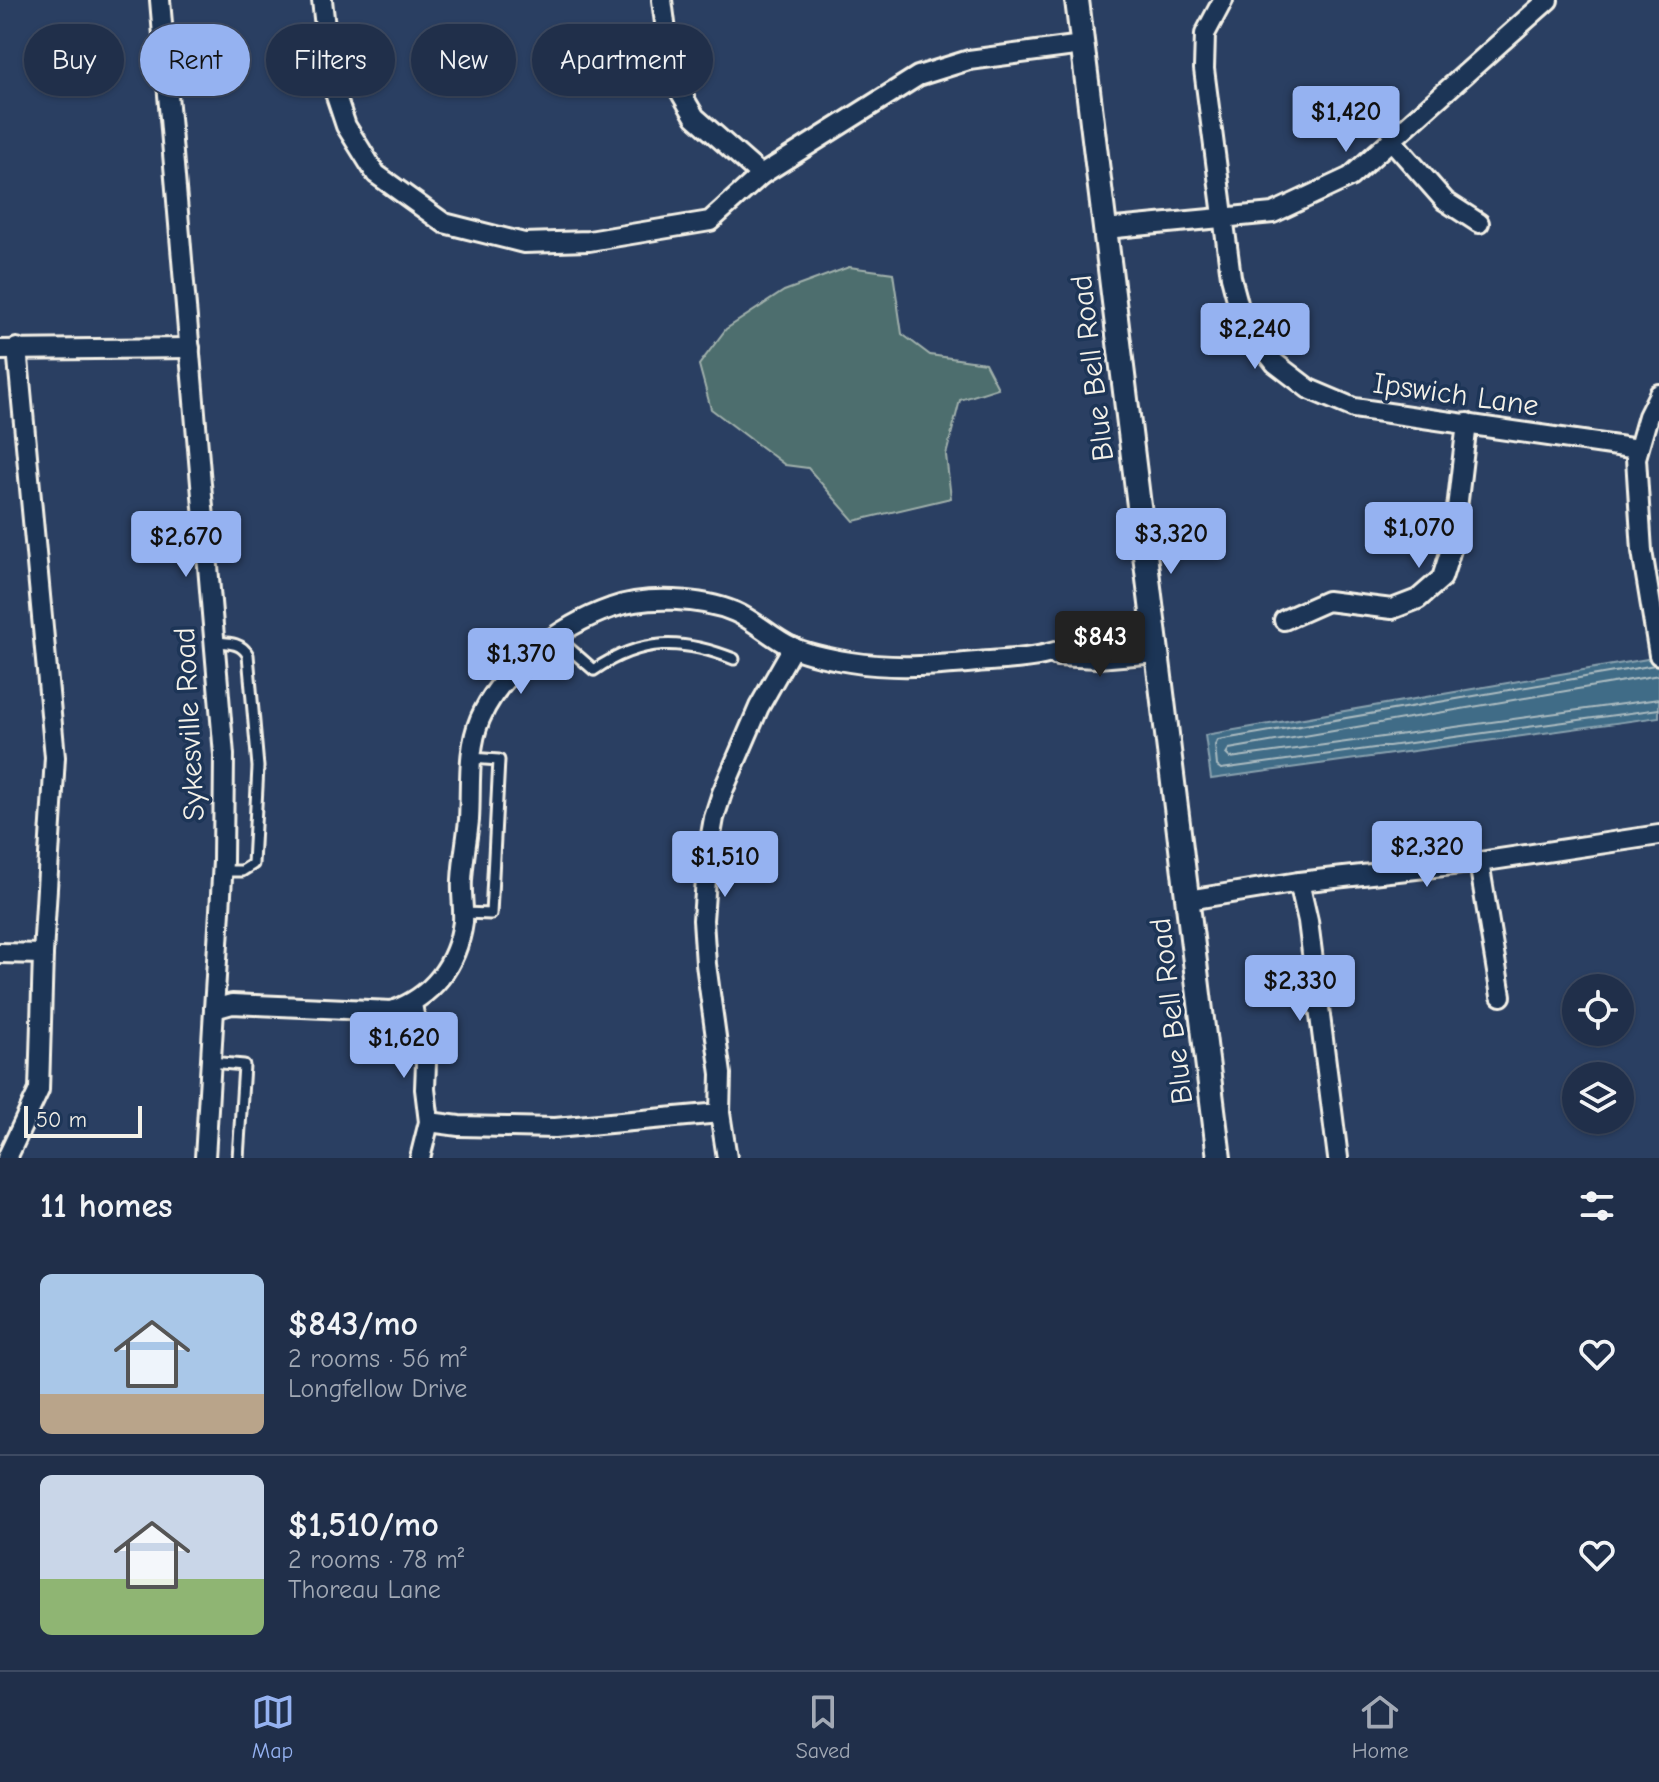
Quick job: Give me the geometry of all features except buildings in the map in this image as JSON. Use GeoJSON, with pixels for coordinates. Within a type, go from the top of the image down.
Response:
{"type":"FeatureCollection","features":[{"type":"Feature","properties":{"kind":"street","name":"Sykesville Road"},"geometry":{"type":"LineString","coordinates":[[160,0],[224,755],[222,871],[205,1158]]}},
{"type":"Feature","properties":{"kind":"street"},"geometry":{"type":"LineString","coordinates":[[322,0],[331,81],[346,126],[376,174],[444,223],[524,243],[589,241],[710,221],[761,175],[918,76],[982,57],[1082,45]]}},
{"type":"Feature","properties":{"kind":"street"},"geometry":{"type":"LineString","coordinates":[[662,0],[672,78],[695,117],[761,175]]}},
{"type":"Feature","properties":{"kind":"street","name":"Blue Bell Road"},"geometry":{"type":"LineString","coordinates":[[1077,0],[1219,1158]]}},
{"type":"Feature","properties":{"kind":"street","name":"Ipswich Lane"},"geometry":{"type":"LineString","coordinates":[[1223,0],[1205,34],[1204,69],[1222,217],[1231,277],[1243,322],[1275,363],[1309,389],[1354,408],[1638,449]]}},
{"type":"Feature","properties":{"kind":"street"},"geometry":{"type":"LineString","coordinates":[[1105,229],[1273,213],[1350,177],[1393,142],[1548,0]]}},
{"type":"Feature","properties":{"kind":"street"},"geometry":{"type":"LineString","coordinates":[[1393,142],[1445,201],[1479,223]]}},
{"type":"Feature","properties":{"kind":"street"},"geometry":{"type":"LineString","coordinates":[[7,1158],[39,1090],[43,954],[55,757],[8,349],[190,348]]}},
{"type":"Feature","properties":{"kind":"street"},"geometry":{"type":"LineString","coordinates":[[1659,394],[1648,416],[1636,458],[1640,532],[1654,587],[1659,655]]}},
{"type":"Feature","properties":{"kind":"street"},"geometry":{"type":"LineString","coordinates":[[1284,620],[1327,601],[1392,609],[1418,599],[1442,578],[1453,543],[1467,423]]}},
{"type":"Feature","properties":{"kind":"street"},"geometry":{"type":"LineString","coordinates":[[214,1009],[232,1004],[392,1011],[428,994],[451,962],[459,940],[471,758],[480,719],[515,671],[555,636],[570,625],[614,606],[678,599],[735,612],[793,647],[846,662],[903,668],[1042,655],[1098,658],[1156,642]]}},
{"type":"Feature","properties":{"kind":"street"},"geometry":{"type":"LineString","coordinates":[[727,1158],[720,1113],[721,1074],[703,920],[708,852],[722,793],[759,707],[793,647]]}},
{"type":"Feature","properties":{"kind":"street"},"geometry":{"type":"LineString","coordinates":[[1188,900],[1299,882],[1479,862],[1659,835]]}},
{"type":"Feature","properties":{"kind":"street"},"geometry":{"type":"LineString","coordinates":[[1479,862],[1501,996]]}},
{"type":"Feature","properties":{"kind":"street"},"geometry":{"type":"LineString","coordinates":[[1299,882],[1308,921],[1338,1158]]}},
{"type":"Feature","properties":{"kind":"street"},"geometry":{"type":"LineString","coordinates":[[0,953],[43,954]]}},
{"type":"Feature","properties":{"kind":"street"},"geometry":{"type":"LineString","coordinates":[[412,1004],[414,1015],[427,1037],[425,1089],[429,1122],[420,1158]]}},
{"type":"Feature","properties":{"kind":"street"},"geometry":{"type":"LineString","coordinates":[[429,1122],[459,1126],[555,1128],[720,1113]]}},
{"type":"Feature","properties":{"kind":"lane"},"geometry":{"type":"LineString","coordinates":[[555,636],[594,670],[633,648],[668,644],[707,649],[734,659]]}},
{"type":"Feature","properties":{"kind":"lane"},"geometry":{"type":"LineString","coordinates":[[213,642],[234,643],[244,647],[248,655],[258,767],[253,864],[242,871],[222,871]]}},
{"type":"Feature","properties":{"kind":"lane"},"geometry":{"type":"LineString","coordinates":[[463,913],[491,914],[493,883],[499,760],[471,758]]}},
{"type":"Feature","properties":{"kind":"lane"},"geometry":{"type":"LineString","coordinates":[[211,1062],[244,1065],[238,1158]]}},
{"type":"Feature","properties":{"kind":"green space"},"geometry":{"type":"Polygon","coordinates":[[[849,267],[893,273],[902,334],[930,355],[985,363],[998,388],[960,400],[946,455],[951,498],[854,521],[808,468],[785,465],[711,409],[699,365],[726,329],[784,291],[849,267]]]}},
{"type":"Feature","properties":{"kind":"water"},"geometry":{"type":"Polygon","coordinates":[[[1659,657],[1659,717],[1211,779],[1205,735],[1659,657]]]}}]}
